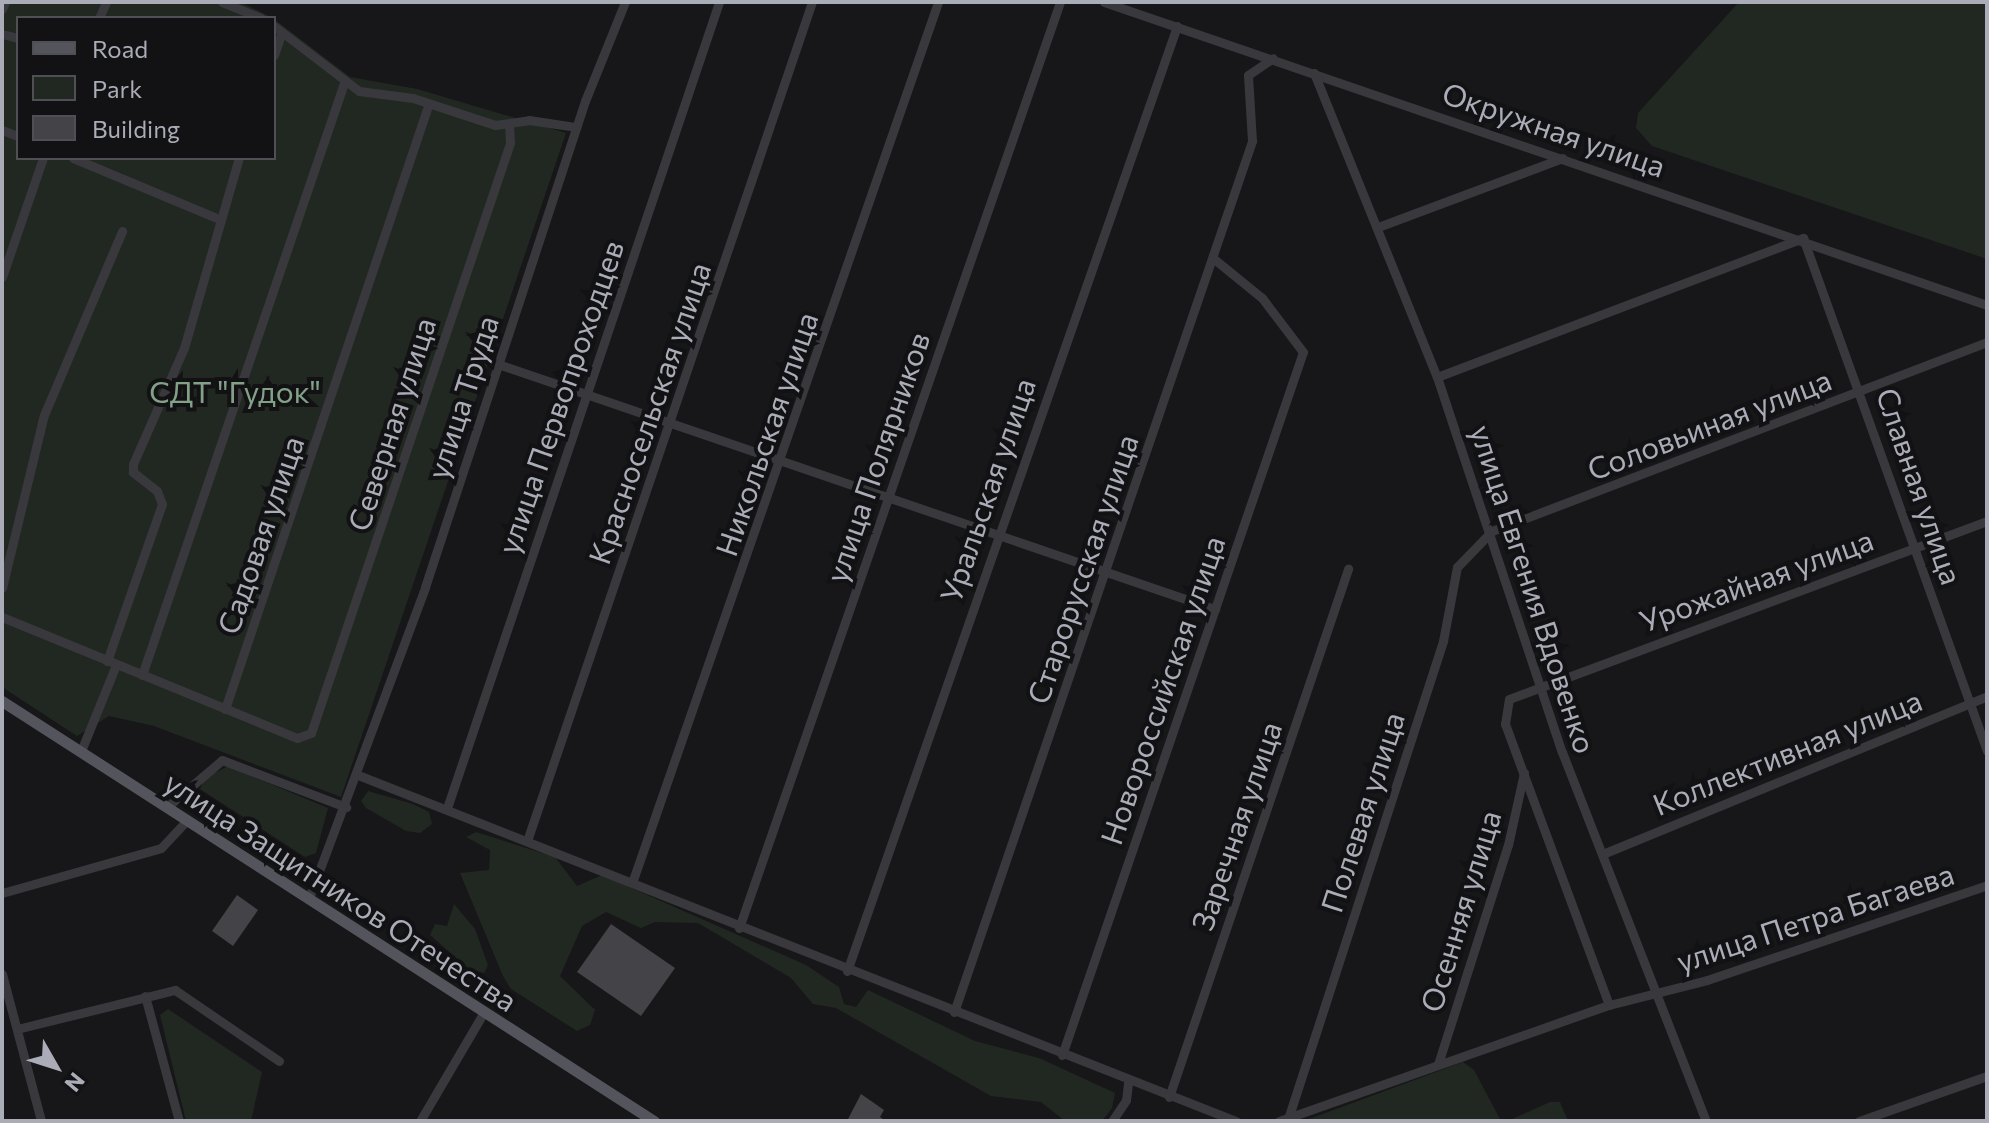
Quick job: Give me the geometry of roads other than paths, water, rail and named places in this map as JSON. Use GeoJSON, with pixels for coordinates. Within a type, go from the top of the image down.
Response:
{"type":"FeatureCollection","features":[{"type":"Feature","properties":{"kind":"main road","name":"улица Защитников Отечества"},"geometry":{"type":"LineString","coordinates":[[2,701],[654,1121]]}},
{"type":"Feature","properties":{"kind":"street"},"geometry":{"type":"LineString","coordinates":[[2,9],[5,2]]}},
{"type":"Feature","properties":{"kind":"street"},"geometry":{"type":"LineString","coordinates":[[222,2],[256,16]]}},
{"type":"Feature","properties":{"kind":"street","name":"улица Труда"},"geometry":{"type":"LineString","coordinates":[[309,898],[358,775],[576,127],[625,2]]}},
{"type":"Feature","properties":{"kind":"street","name":"улица Первопроходцев"},"geometry":{"type":"LineString","coordinates":[[447,808],[719,2]]}},
{"type":"Feature","properties":{"kind":"street","name":"Красносельская улица"},"geometry":{"type":"LineString","coordinates":[[528,838],[812,2]]}},
{"type":"Feature","properties":{"kind":"street","name":"Никольская улица"},"geometry":{"type":"LineString","coordinates":[[633,880],[782,462],[938,2]]}},
{"type":"Feature","properties":{"kind":"street","name":"улица Полярников"},"geometry":{"type":"LineString","coordinates":[[739,928],[1060,2]]}},
{"type":"Feature","properties":{"kind":"street","name":"Окружная улица"},"geometry":{"type":"LineString","coordinates":[[1104,2],[1803,238],[1987,305]]}},
{"type":"Feature","properties":{"kind":"street","name":"Уральская улица"},"geometry":{"type":"LineString","coordinates":[[847,971],[997,534],[1177,26]]}},
{"type":"Feature","properties":{"kind":"street"},"geometry":{"type":"LineString","coordinates":[[278,29],[344,83],[429,103],[495,125],[529,120],[576,127]]}},
{"type":"Feature","properties":{"kind":"street","name":"Старорусская улица"},"geometry":{"type":"LineString","coordinates":[[954,1012],[1108,571],[1252,141],[1245,84],[1254,67],[1273,58]]}},
{"type":"Feature","properties":{"kind":"street","name":"улица Евгения Вдовенко"},"geometry":{"type":"LineString","coordinates":[[1314,73],[1437,377],[1492,531],[1562,752],[1605,853],[1706,1121]]}},
{"type":"Feature","properties":{"kind":"street"},"geometry":{"type":"LineString","coordinates":[[142,675],[344,83]]}},
{"type":"Feature","properties":{"kind":"street","name":"Садовая улица"},"geometry":{"type":"LineString","coordinates":[[225,709],[429,103]]}},
{"type":"Feature","properties":{"kind":"street","name":"Северная улица"},"geometry":{"type":"LineString","coordinates":[[225,709],[307,736],[456,308],[510,143],[509,124]]}},
{"type":"Feature","properties":{"kind":"street"},"geometry":{"type":"LineString","coordinates":[[1378,227],[1563,158]]}},
{"type":"Feature","properties":{"kind":"street"},"geometry":{"type":"LineString","coordinates":[[2,277],[42,160]]}},
{"type":"Feature","properties":{"kind":"street"},"geometry":{"type":"LineString","coordinates":[[78,160],[219,219]]}},
{"type":"Feature","properties":{"kind":"street"},"geometry":{"type":"LineString","coordinates":[[81,751],[162,504],[157,491],[133,472],[133,464],[184,348],[238,160]]}},
{"type":"Feature","properties":{"kind":"street"},"geometry":{"type":"LineString","coordinates":[[2,588],[41,425],[122,231]]}},
{"type":"Feature","properties":{"kind":"street"},"geometry":{"type":"LineString","coordinates":[[1437,377],[1803,238]]}},
{"type":"Feature","properties":{"kind":"street","name":"Славная улица"},"geometry":{"type":"LineString","coordinates":[[1803,238],[1862,392],[1987,751]]}},
{"type":"Feature","properties":{"kind":"street","name":"Новороссийская улица"},"geometry":{"type":"LineString","coordinates":[[1062,1055],[1303,352],[1262,298],[1213,258]]}},
{"type":"Feature","properties":{"kind":"street","name":"Соловьиная улица"},"geometry":{"type":"LineString","coordinates":[[1492,531],[1987,342]]}},
{"type":"Feature","properties":{"kind":"street"},"geometry":{"type":"LineString","coordinates":[[498,364],[1215,609]]}},
{"type":"Feature","properties":{"kind":"street","name":"Урожайная улица"},"geometry":{"type":"LineString","coordinates":[[1525,771],[1503,715],[1516,694],[1987,521]]}},
{"type":"Feature","properties":{"kind":"street","name":"Полевая улица"},"geometry":{"type":"LineString","coordinates":[[1284,1120],[1443,641],[1452,575],[1492,531]]}},
{"type":"Feature","properties":{"kind":"street","name":"Заречная улица"},"geometry":{"type":"LineString","coordinates":[[1169,1097],[1348,569]]}},
{"type":"Feature","properties":{"kind":"street"},"geometry":{"type":"LineString","coordinates":[[2,617],[225,709]]}},
{"type":"Feature","properties":{"kind":"street","name":"Коллективная улица"},"geometry":{"type":"LineString","coordinates":[[1605,853],[1987,696]]}},
{"type":"Feature","properties":{"kind":"street"},"geometry":{"type":"LineString","coordinates":[[167,807],[222,760],[346,807]]}},
{"type":"Feature","properties":{"kind":"street"},"geometry":{"type":"LineString","coordinates":[[1525,771],[1609,1005]]}},
{"type":"Feature","properties":{"kind":"street","name":"Осенняя улица"},"geometry":{"type":"LineString","coordinates":[[1438,1064],[1508,845],[1525,771]]}},
{"type":"Feature","properties":{"kind":"street"},"geometry":{"type":"LineString","coordinates":[[358,775],[528,838],[633,880],[739,928],[1128,1083],[1236,1121]]}},
{"type":"Feature","properties":{"kind":"street"},"geometry":{"type":"LineString","coordinates":[[2,893],[161,848],[187,820]]}},
{"type":"Feature","properties":{"kind":"street","name":"улица Петра Багаева"},"geometry":{"type":"LineString","coordinates":[[1284,1120],[1609,1005],[1659,993],[1987,885]]}},
{"type":"Feature","properties":{"kind":"street"},"geometry":{"type":"LineString","coordinates":[[2,974],[41,1121]]}},
{"type":"Feature","properties":{"kind":"street"},"geometry":{"type":"LineString","coordinates":[[17,1029],[145,996],[181,992],[279,1061]]}},
{"type":"Feature","properties":{"kind":"street"},"geometry":{"type":"LineString","coordinates":[[145,996],[179,1121]]}},
{"type":"Feature","properties":{"kind":"street"},"geometry":{"type":"LineString","coordinates":[[420,1121],[484,1012]]}},
{"type":"Feature","properties":{"kind":"street"},"geometry":{"type":"LineString","coordinates":[[1859,1121],[1987,1076]]}},
{"type":"Feature","properties":{"kind":"street"},"geometry":{"type":"LineString","coordinates":[[1112,1121],[1126,1100],[1128,1083]]}},
{"type":"Feature","properties":{"kind":"park label","name":"СДТ \"Гудок\""},"geometry":{"type":"Point","coordinates":[235,391]}}]}
